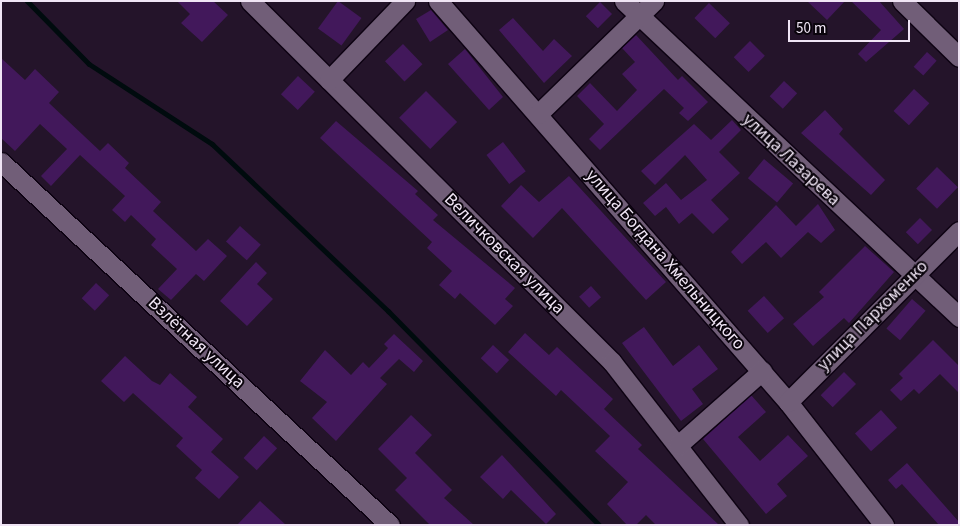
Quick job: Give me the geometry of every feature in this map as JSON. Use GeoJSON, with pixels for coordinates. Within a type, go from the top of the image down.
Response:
{"type":"FeatureCollection","features":[{"type":"Feature","properties":{"kind":"street","name":"Величковская улица"},"geometry":{"type":"LineString","coordinates":[[250,1],[612,362],[739,525]]}},
{"type":"Feature","properties":{"kind":"street"},"geometry":{"type":"LineString","coordinates":[[329,80],[405,1]]}},
{"type":"Feature","properties":{"kind":"street","name":"улица Богдана Хмельницкого"},"geometry":{"type":"LineString","coordinates":[[438,1],[762,371],[884,525]]}},
{"type":"Feature","properties":{"kind":"street","name":"улица Лазарева"},"geometry":{"type":"LineString","coordinates":[[624,1],[912,275],[959,317]]}},
{"type":"Feature","properties":{"kind":"street"},"geometry":{"type":"LineString","coordinates":[[538,114],[654,1]]}},
{"type":"Feature","properties":{"kind":"street"},"geometry":{"type":"LineString","coordinates":[[902,1],[959,57]]}},
{"type":"Feature","properties":{"kind":"street","name":"Взлётная улица"},"geometry":{"type":"LineString","coordinates":[[1,162],[390,525]]}},
{"type":"Feature","properties":{"kind":"street","name":"улица Пархоменко"},"geometry":{"type":"LineString","coordinates":[[788,402],[912,275],[959,231]]}},
{"type":"Feature","properties":{"kind":"street"},"geometry":{"type":"LineString","coordinates":[[678,445],[762,371]]}},
{"type":"Feature","properties":{"kind":"building"},"geometry":{"type":"Polygon","coordinates":[[[177,1],[213,1],[228,15],[202,42],[181,23],[190,14],[177,1]]]}},
{"type":"Feature","properties":{"kind":"building"},"geometry":{"type":"Polygon","coordinates":[[[338,1],[361,18],[341,46],[318,29],[338,1]]]}},
{"type":"Feature","properties":{"kind":"building"},"geometry":{"type":"Polygon","coordinates":[[[807,1],[845,1],[827,20],[807,1]]]}},
{"type":"Feature","properties":{"kind":"building"},"geometry":{"type":"Polygon","coordinates":[[[851,1],[879,1],[904,29],[866,62],[858,54],[881,30],[851,1]]]}},
{"type":"Feature","properties":{"kind":"building"},"geometry":{"type":"Polygon","coordinates":[[[600,2],[612,14],[598,28],[586,16],[600,2]]]}},
{"type":"Feature","properties":{"kind":"building"},"geometry":{"type":"Polygon","coordinates":[[[709,3],[730,23],[715,38],[694,18],[709,3]]]}},
{"type":"Feature","properties":{"kind":"building"},"geometry":{"type":"Polygon","coordinates":[[[431,10],[448,30],[430,42],[416,19],[431,10]]]}},
{"type":"Feature","properties":{"kind":"building"},"geometry":{"type":"Polygon","coordinates":[[[513,18],[543,51],[554,39],[572,56],[544,83],[499,30],[513,18]]]}},
{"type":"Feature","properties":{"kind":"building"},"geometry":{"type":"Polygon","coordinates":[[[636,35],[678,80],[682,76],[708,102],[688,121],[679,113],[684,108],[664,89],[600,150],[589,139],[604,124],[577,96],[590,83],[617,111],[637,90],[622,74],[635,62],[622,48],[636,35]]]}},
{"type":"Feature","properties":{"kind":"building"},"geometry":{"type":"Polygon","coordinates":[[[750,41],[765,56],[749,72],[734,57],[750,41]]]}},
{"type":"Feature","properties":{"kind":"building"},"geometry":{"type":"Polygon","coordinates":[[[403,44],[422,64],[404,82],[385,61],[403,44]]]}},
{"type":"Feature","properties":{"kind":"building"},"geometry":{"type":"Polygon","coordinates":[[[465,49],[503,97],[489,110],[448,64],[465,49]]]}},
{"type":"Feature","properties":{"kind":"building"},"geometry":{"type":"Polygon","coordinates":[[[927,52],[937,61],[923,76],[914,67],[927,52]]]}},
{"type":"Feature","properties":{"kind":"building"},"geometry":{"type":"Polygon","coordinates":[[[1,58],[25,80],[35,69],[59,92],[49,103],[100,151],[108,143],[129,163],[125,168],[161,202],[153,211],[196,251],[208,239],[227,256],[204,281],[196,274],[171,300],[158,289],[177,269],[151,245],[156,239],[131,215],[125,222],[112,210],[125,196],[80,155],[51,186],[41,176],[67,149],[40,124],[15,151],[1,138],[1,58]]]}},
{"type":"Feature","properties":{"kind":"building"},"geometry":{"type":"Polygon","coordinates":[[[298,76],[315,92],[298,110],[281,94],[298,76]]]}},
{"type":"Feature","properties":{"kind":"building"},"geometry":{"type":"Polygon","coordinates":[[[784,81],[797,93],[783,109],[770,96],[784,81]]]}},
{"type":"Feature","properties":{"kind":"building"},"geometry":{"type":"Polygon","coordinates":[[[914,89],[929,103],[909,125],[894,111],[914,89]]]}},
{"type":"Feature","properties":{"kind":"building"},"geometry":{"type":"Polygon","coordinates":[[[426,91],[457,122],[430,149],[399,118],[426,91]]]}},
{"type":"Feature","properties":{"kind":"building"},"geometry":{"type":"Polygon","coordinates":[[[825,110],[843,129],[839,134],[885,180],[871,195],[801,133],[825,110]]]}},
{"type":"Feature","properties":{"kind":"building"},"geometry":{"type":"Polygon","coordinates":[[[732,120],[741,130],[719,152],[740,173],[711,200],[729,219],[713,234],[692,213],[679,224],[666,207],[655,216],[643,203],[666,183],[681,200],[707,180],[685,155],[655,185],[641,171],[694,124],[711,140],[732,120]]]}},
{"type":"Feature","properties":{"kind":"building"},"geometry":{"type":"Polygon","coordinates":[[[336,121],[418,191],[415,194],[438,215],[433,220],[515,288],[505,299],[513,306],[495,325],[460,293],[455,299],[439,285],[452,271],[427,248],[432,242],[320,138],[336,121]]]}},
{"type":"Feature","properties":{"kind":"building"},"geometry":{"type":"Polygon","coordinates":[[[503,142],[526,171],[509,184],[486,155],[503,142]]]}},
{"type":"Feature","properties":{"kind":"building"},"geometry":{"type":"Polygon","coordinates":[[[764,159],[793,183],[777,203],[748,178],[764,159]]]}},
{"type":"Feature","properties":{"kind":"building"},"geometry":{"type":"Polygon","coordinates":[[[937,167],[958,187],[937,209],[916,189],[937,167]]]}},
{"type":"Feature","properties":{"kind":"building"},"geometry":{"type":"Polygon","coordinates":[[[569,176],[666,282],[646,300],[562,208],[533,238],[501,206],[521,185],[539,202],[569,176]]]}},
{"type":"Feature","properties":{"kind":"building"},"geometry":{"type":"Polygon","coordinates":[[[818,204],[835,230],[821,243],[808,232],[781,258],[766,242],[742,264],[731,252],[776,205],[796,226],[818,204]]]}},
{"type":"Feature","properties":{"kind":"building"},"geometry":{"type":"Polygon","coordinates":[[[920,218],[932,230],[918,244],[906,232],[920,218]]]}},
{"type":"Feature","properties":{"kind":"building"},"geometry":{"type":"Polygon","coordinates":[[[240,226],[261,245],[247,260],[226,242],[240,226]]]}},
{"type":"Feature","properties":{"kind":"building"},"geometry":{"type":"Polygon","coordinates":[[[865,246],[894,272],[849,323],[844,318],[813,346],[793,324],[824,297],[819,292],[865,246]]]}},
{"type":"Feature","properties":{"kind":"building"},"geometry":{"type":"Polygon","coordinates":[[[256,262],[267,273],[257,284],[273,299],[247,326],[220,301],[256,262]]]}},
{"type":"Feature","properties":{"kind":"building"},"geometry":{"type":"Polygon","coordinates":[[[96,283],[109,295],[95,311],[82,298],[96,283]]]}},
{"type":"Feature","properties":{"kind":"building"},"geometry":{"type":"Polygon","coordinates":[[[591,286],[601,297],[589,308],[579,297],[591,286]]]}},
{"type":"Feature","properties":{"kind":"building"},"geometry":{"type":"Polygon","coordinates":[[[764,296],[784,318],[768,333],[748,311],[764,296]]]}},
{"type":"Feature","properties":{"kind":"building"},"geometry":{"type":"Polygon","coordinates":[[[912,299],[926,311],[900,340],[886,328],[912,299]]]}},
{"type":"Feature","properties":{"kind":"building"},"geometry":{"type":"Polygon","coordinates":[[[644,327],[673,366],[699,345],[718,369],[692,389],[703,404],[681,421],[622,343],[644,327]]]}},
{"type":"Feature","properties":{"kind":"building"},"geometry":{"type":"Polygon","coordinates":[[[525,333],[549,355],[557,347],[613,399],[604,409],[642,445],[638,449],[719,525],[656,525],[646,515],[636,525],[627,525],[607,504],[628,482],[595,451],[610,436],[561,390],[556,396],[508,352],[525,333]]]}},
{"type":"Feature","properties":{"kind":"building"},"geometry":{"type":"Polygon","coordinates":[[[394,334],[423,361],[414,372],[399,359],[380,378],[387,384],[336,441],[312,418],[327,402],[300,381],[325,350],[351,375],[363,362],[369,368],[388,348],[384,344],[394,334]]]}},
{"type":"Feature","properties":{"kind":"building"},"geometry":{"type":"Polygon","coordinates":[[[933,340],[959,366],[959,393],[940,374],[919,394],[914,389],[901,401],[890,390],[903,378],[899,374],[933,340]]]}},
{"type":"Feature","properties":{"kind":"building"},"geometry":{"type":"Polygon","coordinates":[[[493,345],[509,360],[497,373],[481,358],[493,345]]]}},
{"type":"Feature","properties":{"kind":"building"},"geometry":{"type":"Polygon","coordinates":[[[125,356],[152,381],[160,385],[170,373],[197,397],[188,407],[223,439],[211,452],[239,477],[219,499],[195,478],[202,470],[176,446],[183,438],[133,393],[124,402],[101,381],[125,356]]]}},
{"type":"Feature","properties":{"kind":"building"},"geometry":{"type":"Polygon","coordinates":[[[844,372],[856,384],[833,407],[821,395],[844,372]]]}},
{"type":"Feature","properties":{"kind":"building"},"geometry":{"type":"Polygon","coordinates":[[[751,395],[766,412],[738,437],[760,461],[788,435],[808,456],[777,484],[787,496],[766,514],[703,439],[751,395]]]}},
{"type":"Feature","properties":{"kind":"building"},"geometry":{"type":"Polygon","coordinates":[[[881,410],[897,428],[871,451],[855,433],[881,410]]]}},
{"type":"Feature","properties":{"kind":"building"},"geometry":{"type":"Polygon","coordinates":[[[411,415],[432,435],[415,453],[452,490],[444,498],[474,525],[430,525],[395,490],[407,478],[378,449],[411,415]]]}},
{"type":"Feature","properties":{"kind":"building"},"geometry":{"type":"Polygon","coordinates":[[[264,436],[277,448],[257,470],[244,458],[264,436]]]}},
{"type":"Feature","properties":{"kind":"building"},"geometry":{"type":"Polygon","coordinates":[[[502,455],[556,514],[546,524],[511,490],[503,499],[480,477],[502,455]]]}},
{"type":"Feature","properties":{"kind":"building"},"geometry":{"type":"Polygon","coordinates":[[[907,463],[959,522],[959,525],[939,525],[902,484],[896,489],[888,480],[907,463]]]}},
{"type":"Feature","properties":{"kind":"building"},"geometry":{"type":"Polygon","coordinates":[[[260,501],[286,525],[237,525],[260,501]]]}},
{"type":"Feature","properties":{"kind":"waterway"},"geometry":{"type":"LineString","coordinates":[[27,1],[89,64],[212,144],[388,311],[599,525]]}}]}
